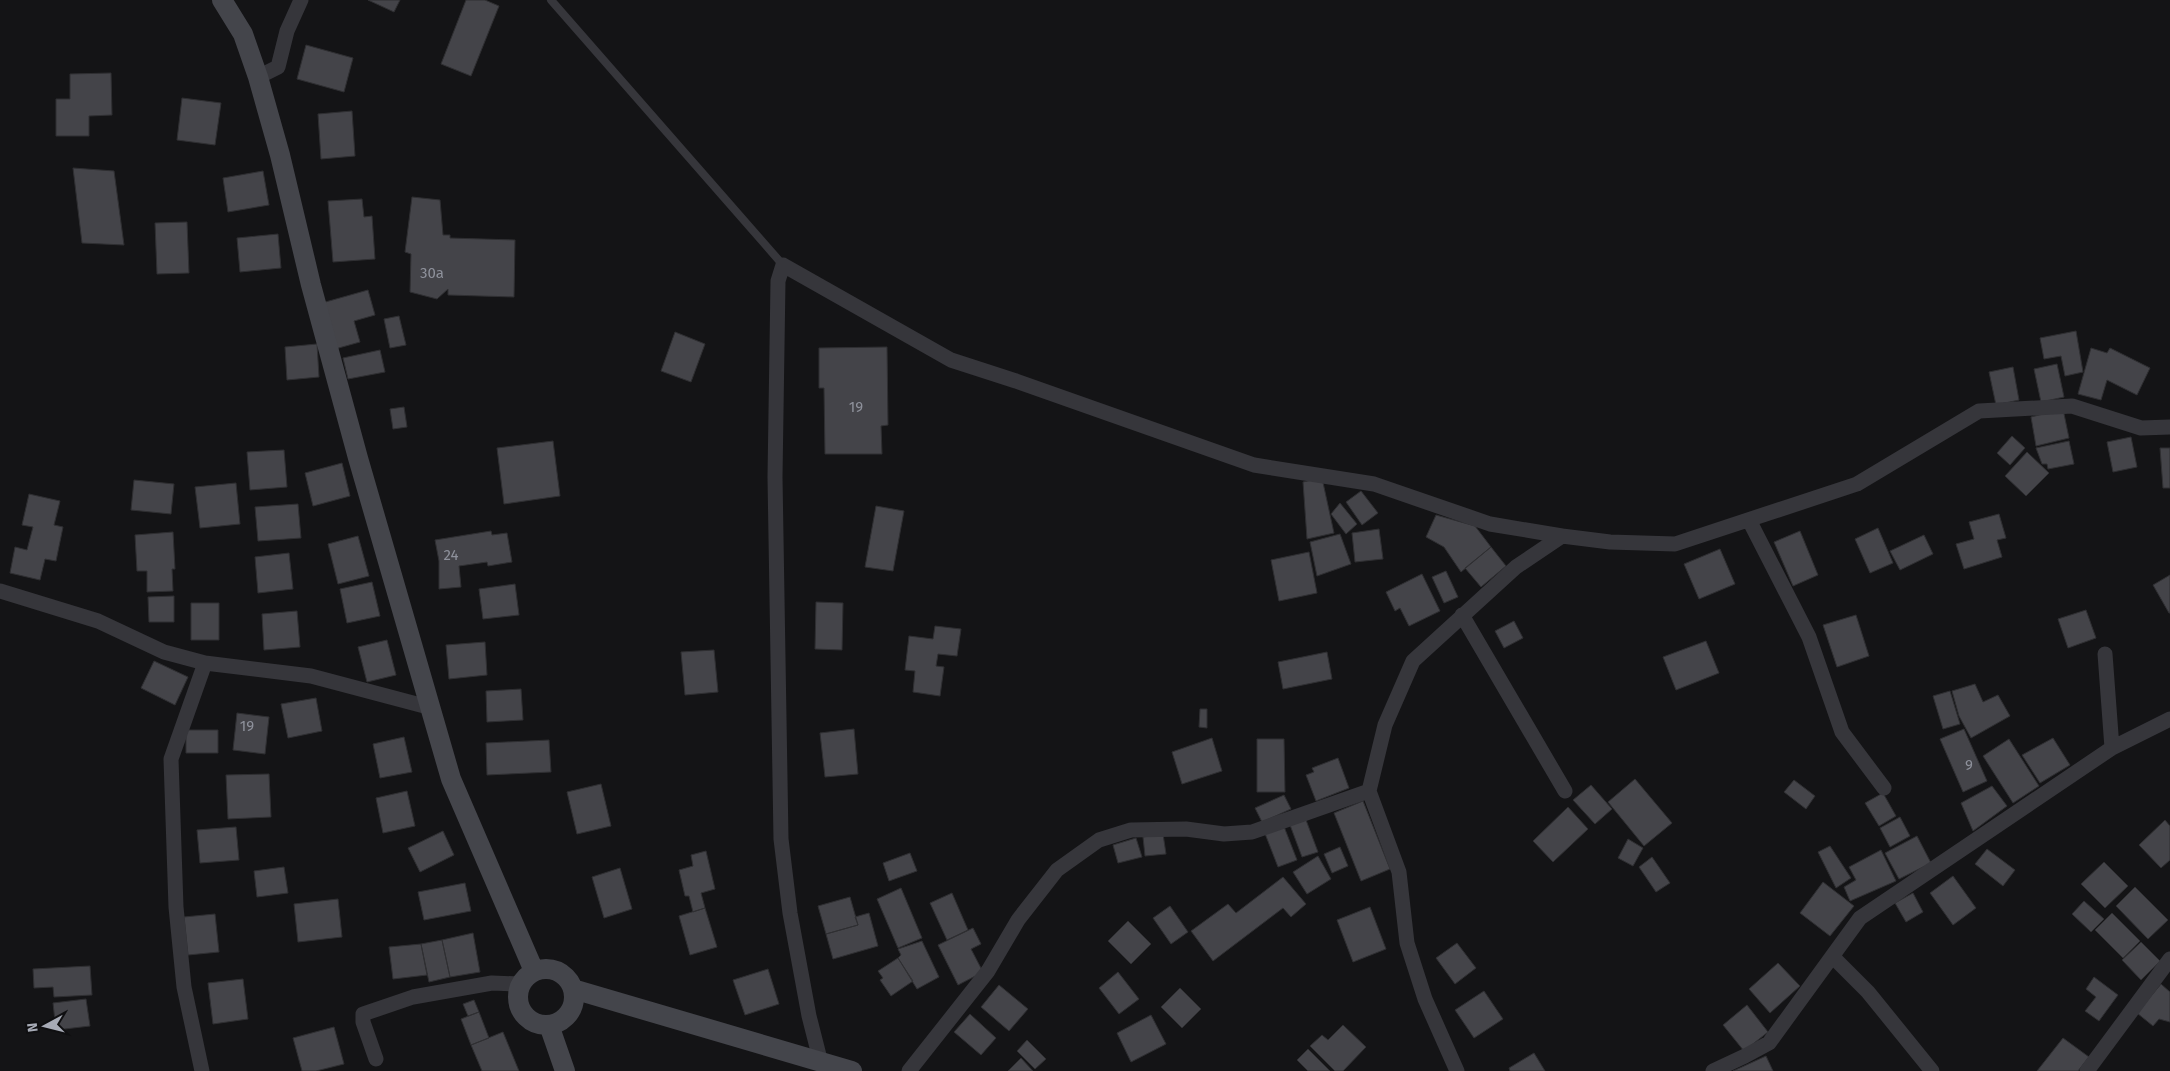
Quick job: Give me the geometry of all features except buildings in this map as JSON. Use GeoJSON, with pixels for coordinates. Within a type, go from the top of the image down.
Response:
{"type":"FeatureCollection","features":[{"type":"Feature","properties":{"kind":"main road"},"geometry":{"type":"LineString","coordinates":[[222,0],[243,34],[258,76],[352,439],[428,707],[451,779],[527,977]]}},
{"type":"Feature","properties":{"kind":"main road"},"geometry":{"type":"LineString","coordinates":[[545,968],[559,971],[573,989],[573,1004],[569,1012],[560,1021],[549,1025],[534,1022],[524,1016],[517,997],[527,977],[545,968]]}},
{"type":"Feature","properties":{"kind":"main road"},"geometry":{"type":"LineString","coordinates":[[573,989],[852,1071]]}},
{"type":"Feature","properties":{"kind":"main road"},"geometry":{"type":"LineString","coordinates":[[549,1025],[565,1071]]}},
{"type":"Feature","properties":{"kind":"street"},"geometry":{"type":"LineString","coordinates":[[258,76],[278,67],[287,31],[301,0]]}},
{"type":"Feature","properties":{"kind":"street"},"geometry":{"type":"LineString","coordinates":[[821,1063],[790,913],[781,839],[774,477],[778,281],[784,265],[951,360],[1016,380],[1254,465],[1374,484],[1490,524],[1610,542],[1675,544],[1856,484],[1979,411],[2072,406],[2141,428],[2170,426]]}},
{"type":"Feature","properties":{"kind":"street"},"geometry":{"type":"LineString","coordinates":[[1749,520],[1810,637],[1842,732],[1884,788]]}},
{"type":"Feature","properties":{"kind":"street"},"geometry":{"type":"LineString","coordinates":[[1457,1071],[1425,998],[1407,943],[1399,872],[1369,791],[1386,725],[1413,661],[1516,567],[1562,536]]}},
{"type":"Feature","properties":{"kind":"street"},"geometry":{"type":"LineString","coordinates":[[0,591],[98,621],[164,652],[205,663],[311,676],[428,707]]}},
{"type":"Feature","properties":{"kind":"street"},"geometry":{"type":"LineString","coordinates":[[1462,615],[1565,791]]}},
{"type":"Feature","properties":{"kind":"street"},"geometry":{"type":"LineString","coordinates":[[2105,654],[2112,748]]}},
{"type":"Feature","properties":{"kind":"street"},"geometry":{"type":"LineString","coordinates":[[202,1071],[184,987],[176,907],[171,759],[205,663]]}},
{"type":"Feature","properties":{"kind":"street"},"geometry":{"type":"LineString","coordinates":[[1712,1071],[1746,1056],[1769,1043],[1833,957],[1846,934],[1860,918],[2112,748],[2170,720]]}},
{"type":"Feature","properties":{"kind":"street"},"geometry":{"type":"LineString","coordinates":[[909,1071],[988,971],[1018,920],[1058,870],[1099,840],[1131,830],[1186,829],[1224,834],[1252,832],[1369,791]]}},
{"type":"Feature","properties":{"kind":"street"},"geometry":{"type":"LineString","coordinates":[[1833,957],[1868,992],[1932,1071]]}},
{"type":"Feature","properties":{"kind":"street"},"geometry":{"type":"LineString","coordinates":[[2087,1071],[2170,959]]}},
{"type":"Feature","properties":{"kind":"street"},"geometry":{"type":"LineString","coordinates":[[376,1059],[363,1022],[363,1014],[413,997],[527,977]]}},
{"type":"Feature","properties":{"kind":"lane"},"geometry":{"type":"LineString","coordinates":[[551,0],[784,265]]}}]}
